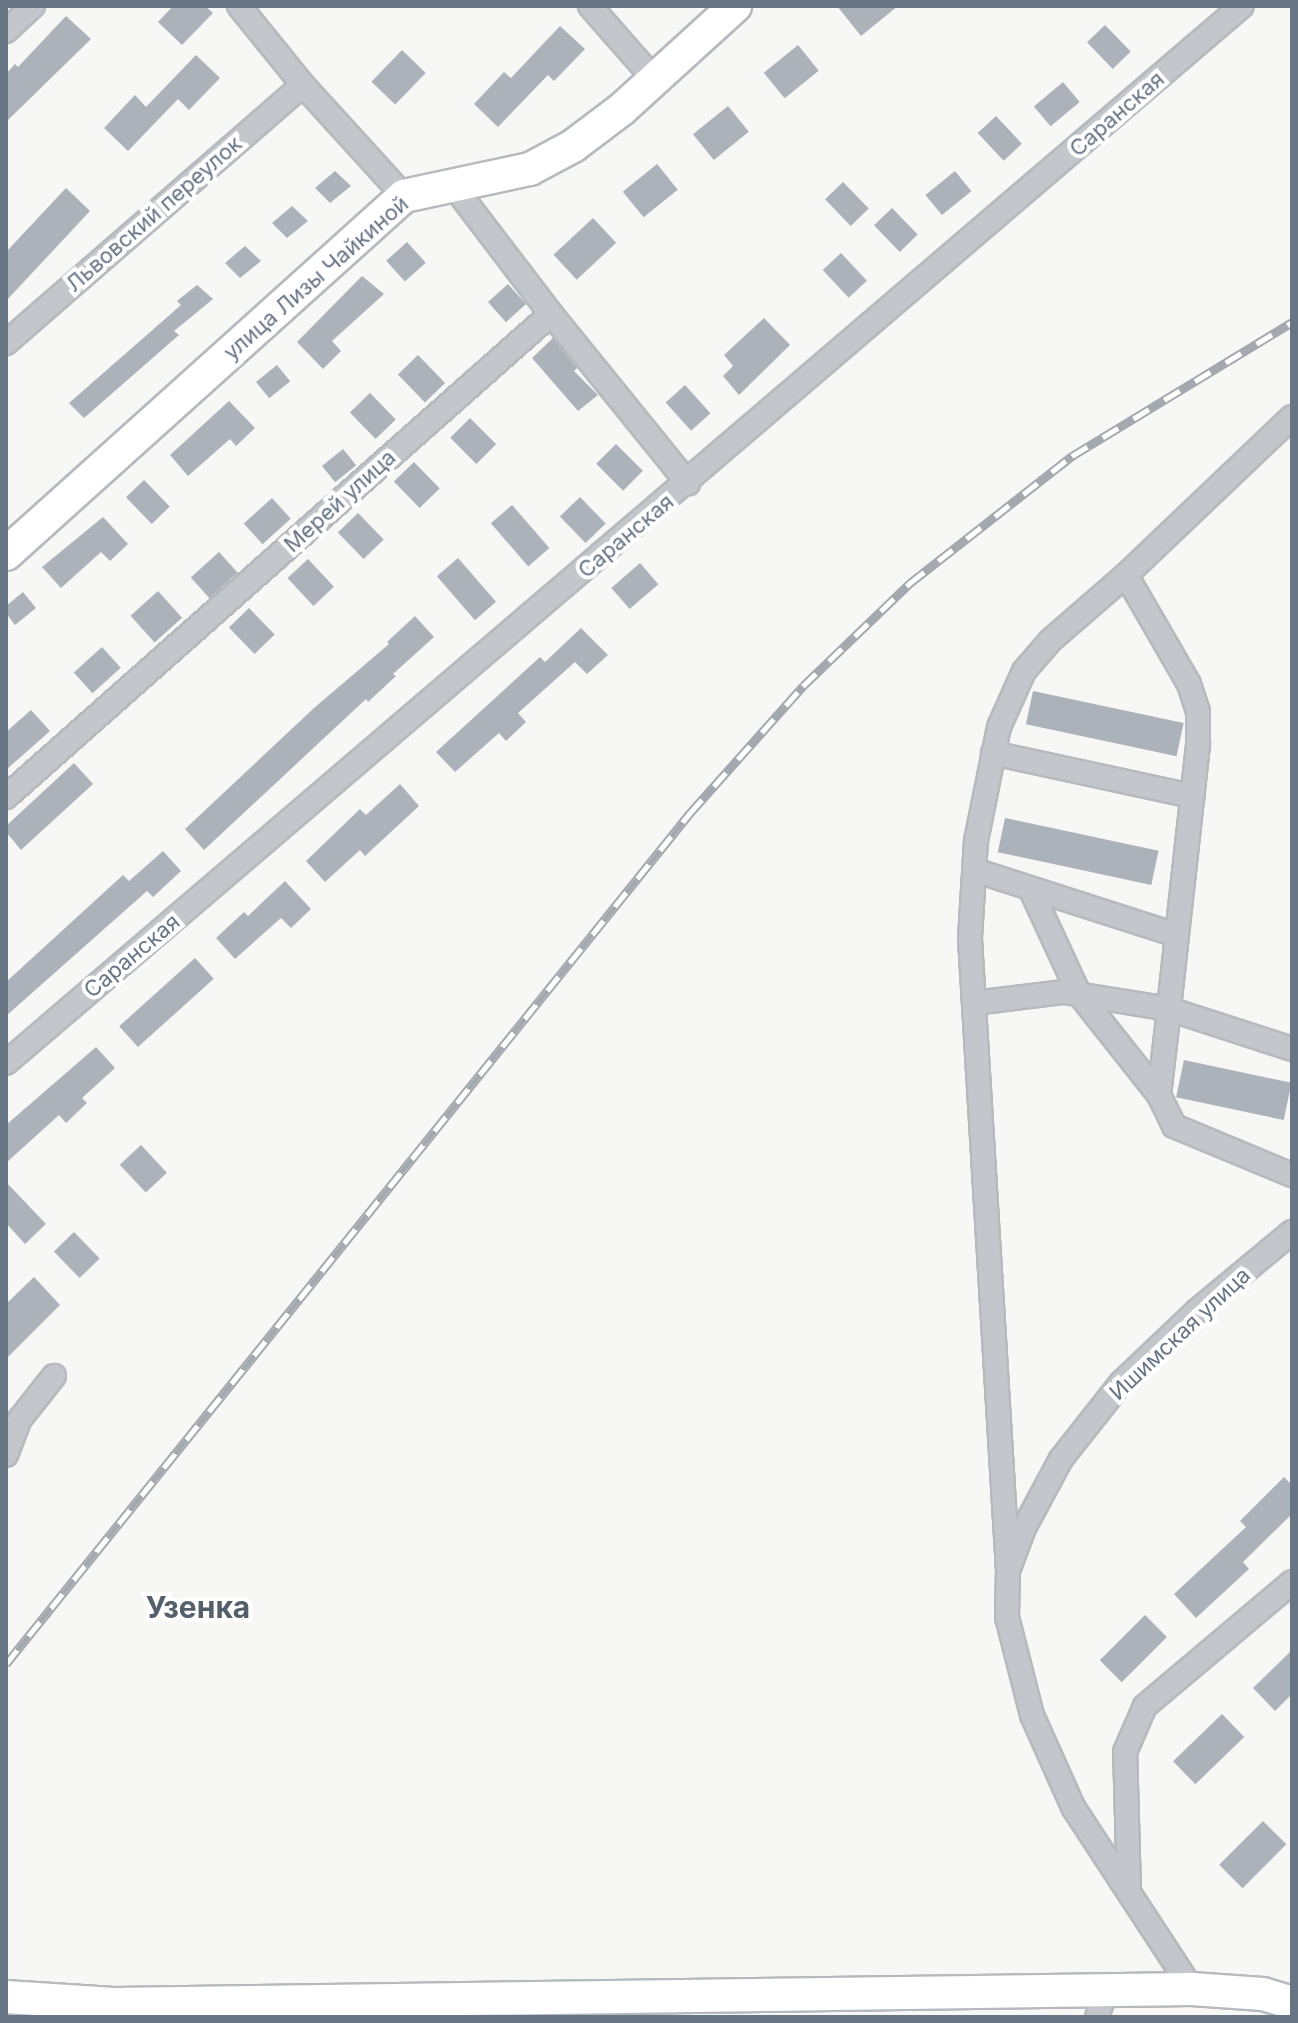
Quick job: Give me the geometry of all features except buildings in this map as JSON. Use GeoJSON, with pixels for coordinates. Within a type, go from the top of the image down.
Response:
{"type":"FeatureCollection","features":[{"type":"Feature","properties":{"kind":"street"},"geometry":{"type":"LineString","coordinates":[[6,31],[33,6]]}},
{"type":"Feature","properties":{"kind":"street"},"geometry":{"type":"LineString","coordinates":[[239,6],[303,85],[404,196]]}},
{"type":"Feature","properties":{"kind":"street"},"geometry":{"type":"LineString","coordinates":[[590,6],[655,80]]}},
{"type":"Feature","properties":{"kind":"street","name":"улица Лизы Чайкиной"},"geometry":{"type":"LineString","coordinates":[[6,554],[404,196],[530,169],[573,146],[655,80],[735,6]]}},
{"type":"Feature","properties":{"kind":"street","name":"Саранская"},"geometry":{"type":"LineString","coordinates":[[6,1063],[688,483],[1242,6]]}},
{"type":"Feature","properties":{"kind":"street","name":"Львовский переулок"},"geometry":{"type":"LineString","coordinates":[[6,343],[303,85]]}},
{"type":"Feature","properties":{"kind":"street"},"geometry":{"type":"LineString","coordinates":[[452,184],[551,314],[688,483]]}},
{"type":"Feature","properties":{"kind":"street","name":"Мерей улица"},"geometry":{"type":"LineString","coordinates":[[6,797],[551,314]]}},
{"type":"Feature","properties":{"kind":"street"},"geometry":{"type":"LineString","coordinates":[[1008,1571],[970,938],[976,841],[999,727],[1024,671],[1051,640],[1126,575],[1292,417]]}},
{"type":"Feature","properties":{"kind":"street"},"geometry":{"type":"LineString","coordinates":[[1126,575],[1195,699],[1198,745],[1159,1095]]}},
{"type":"Feature","properties":{"kind":"street"},"geometry":{"type":"LineString","coordinates":[[993,753],[1192,796]]}},
{"type":"Feature","properties":{"kind":"street"},"geometry":{"type":"LineString","coordinates":[[974,870],[1177,935]]}},
{"type":"Feature","properties":{"kind":"street"},"geometry":{"type":"LineString","coordinates":[[1030,888],[1079,994],[1159,1095],[1174,1126],[1292,1175]]}},
{"type":"Feature","properties":{"kind":"street"},"geometry":{"type":"LineString","coordinates":[[974,1003],[1064,992],[1079,994],[1169,1009],[1292,1049]]}},
{"type":"Feature","properties":{"kind":"street","name":"Ишимская улица"},"geometry":{"type":"LineString","coordinates":[[1192,1989],[1074,1809],[1038,1729],[1007,1617],[1008,1571],[1024,1528],[1061,1459],[1121,1383],[1198,1310],[1292,1232]]}},
{"type":"Feature","properties":{"kind":"street"},"geometry":{"type":"LineString","coordinates":[[6,1455],[20,1419],[54,1376]]}},
{"type":"Feature","properties":{"kind":"street"},"geometry":{"type":"LineString","coordinates":[[1129,1892],[1125,1752],[1145,1706],[1292,1582]]}},
{"type":"Feature","properties":{"kind":"street"},"geometry":{"type":"LineString","coordinates":[[21,2004],[416,2008],[1102,2004],[1192,1989],[1263,1994],[1292,2003]]}},
{"type":"Feature","properties":{"kind":"railway"},"geometry":{"type":"LineString","coordinates":[[6,1664],[690,813],[803,686],[910,583],[1072,456],[1292,322]]}},
{"type":"Feature","properties":{"kind":"district","name":"Узенка"},"geometry":{"type":"Point","coordinates":[198,1607]}}]}
